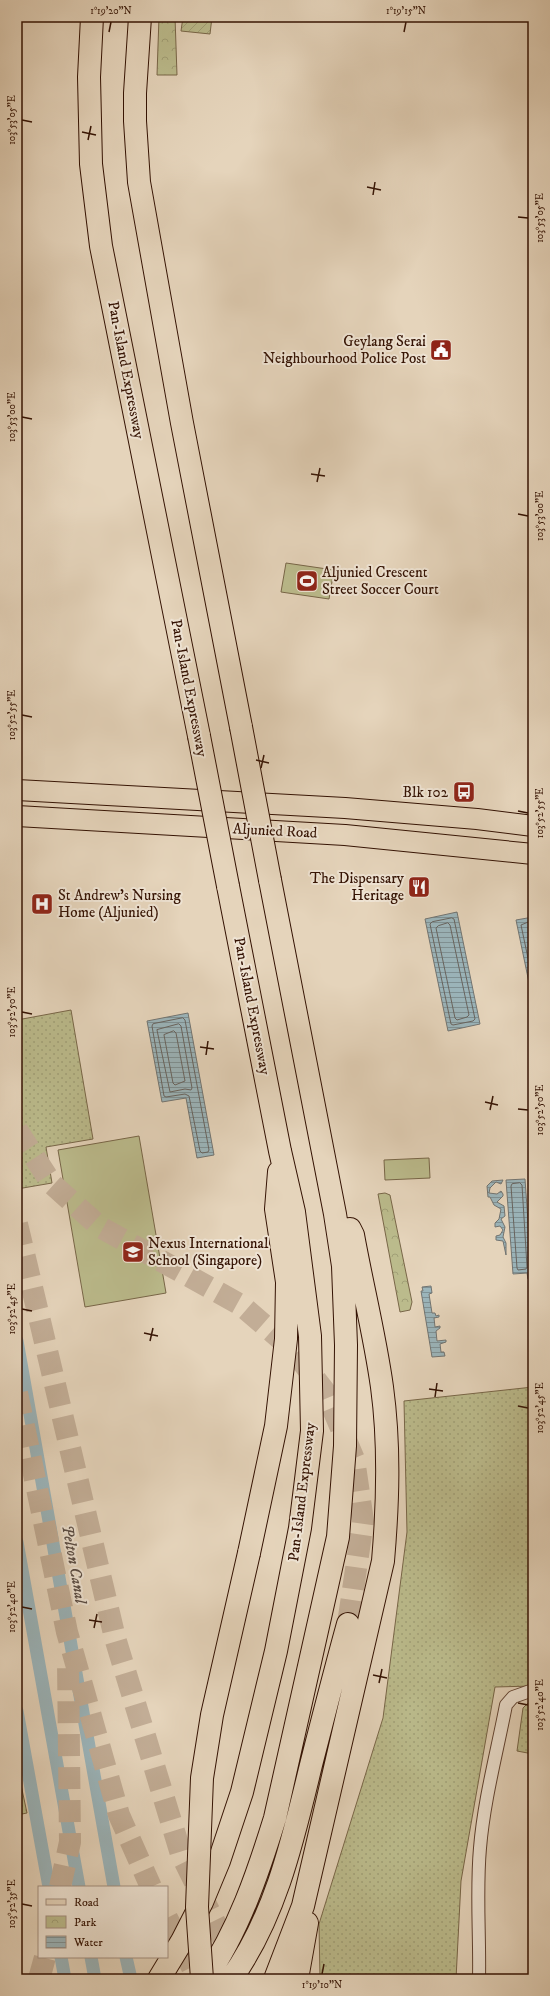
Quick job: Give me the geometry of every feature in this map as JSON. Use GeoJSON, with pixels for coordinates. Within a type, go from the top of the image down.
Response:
{"type":"FeatureCollection","features":[{"type":"Feature","properties":{"kind":"highway","name":"Pan-Island Expressway"},"geometry":{"type":"LineString","coordinates":[[92,17],[89,77],[91,164],[101,246],[280,1151],[276,1209],[287,1222],[310,1336],[312,1431],[300,1528],[276,1651],[234,1819],[202,1902],[182,1941],[159,1979]]}},
{"type":"Feature","properties":{"kind":"highway"},"geometry":{"type":"LineString","coordinates":[[140,17],[135,93],[135,121],[139,182],[182,423],[335,1214],[343,1266],[346,1326],[345,1446],[338,1537],[268,1838],[242,1908],[218,1958],[204,1979]]}},
{"type":"Feature","properties":{"kind":"highway"},"geometry":{"type":"LineString","coordinates":[[275,1979],[303,1906],[382,1561],[388,1502],[388,1455],[382,1387],[353,1234],[335,1214]]}},
{"type":"Feature","properties":{"kind":"highway"},"geometry":{"type":"LineString","coordinates":[[204,1979],[197,1906],[202,1778],[212,1715],[276,1426],[286,1339],[287,1222]]}},
{"type":"Feature","properties":{"kind":"highway"},"geometry":{"type":"LineString","coordinates":[[231,1979],[258,1932],[281,1877],[294,1834],[348,1624]]}},
{"type":"Feature","properties":{"kind":"highway"},"geometry":{"type":"LineString","coordinates":[[297,1979],[308,1919],[303,1906]]}},
{"type":"Feature","properties":{"kind":"main road","name":"Aljunied Road"},"geometry":{"type":"LineString","coordinates":[[17,790],[344,808],[477,819],[533,826]]}},
{"type":"Feature","properties":{"kind":"main road","name":"Aljunied Road"},"geometry":{"type":"LineString","coordinates":[[17,816],[345,835],[533,854]]}},
{"type":"Feature","properties":{"kind":"street"},"geometry":{"type":"LineString","coordinates":[[479,1979],[480,1943],[477,1897],[482,1827],[506,1705],[513,1696],[533,1690]]}},
{"type":"Feature","properties":{"kind":"green space"},"geometry":{"type":"Polygon","coordinates":[[[159,17],[175,17],[177,75],[157,75],[159,17]]]}},
{"type":"Feature","properties":{"kind":"green space"},"geometry":{"type":"Polygon","coordinates":[[[183,17],[212,17],[210,34],[181,31],[183,17]]]}},
{"type":"Feature","properties":{"kind":"green space","name":"Aljunied Crescent Street Soccer Court"},"geometry":{"type":"Polygon","coordinates":[[[286,563],[334,570],[329,599],[281,592],[286,563]]]}},
{"type":"Feature","properties":{"kind":"green space"},"geometry":{"type":"Polygon","coordinates":[[[71,1010],[93,1139],[46,1147],[52,1183],[17,1189],[17,1020],[71,1010]]]}},
{"type":"Feature","properties":{"kind":"green space"},"geometry":{"type":"Polygon","coordinates":[[[139,1136],[166,1293],[85,1307],[58,1150],[139,1136]]]}},
{"type":"Feature","properties":{"kind":"green space"},"geometry":{"type":"Polygon","coordinates":[[[429,1158],[430,1178],[385,1180],[384,1160],[429,1158]]]}},
{"type":"Feature","properties":{"kind":"green space"},"geometry":{"type":"Polygon","coordinates":[[[385,1193],[390,1195],[412,1302],[410,1310],[400,1312],[378,1194],[385,1193]]]}},
{"type":"Feature","properties":{"kind":"green space"},"geometry":{"type":"Polygon","coordinates":[[[533,1387],[533,1686],[495,1687],[461,1881],[456,1979],[320,1979],[319,1924],[383,1718],[407,1532],[404,1401],[533,1387]]]}},
{"type":"Feature","properties":{"kind":"green space"},"geometry":{"type":"Polygon","coordinates":[[[528,1703],[533,1703],[533,1754],[517,1751],[523,1708],[528,1703]]]}},
{"type":"Feature","properties":{"kind":"green space"},"geometry":{"type":"Polygon","coordinates":[[[17,1766],[27,1813],[17,1815],[17,1766]]]}},
{"type":"Feature","properties":{"kind":"water"},"geometry":{"type":"Polygon","coordinates":[[[457,912],[480,1024],[448,1031],[425,919],[457,912]]]}},
{"type":"Feature","properties":{"kind":"water"},"geometry":{"type":"Polygon","coordinates":[[[533,917],[533,1002],[516,920],[533,917]]]}},
{"type":"Feature","properties":{"kind":"water"},"geometry":{"type":"Polygon","coordinates":[[[188,1013],[214,1155],[197,1158],[186,1098],[162,1102],[147,1021],[188,1013]]]}},
{"type":"Feature","properties":{"kind":"water"},"geometry":{"type":"Polygon","coordinates":[[[525,1179],[532,1279],[528,1279],[527,1273],[513,1274],[506,1180],[525,1179]]]}},
{"type":"Feature","properties":{"kind":"water"},"geometry":{"type":"Polygon","coordinates":[[[503,1180],[501,1184],[496,1182],[490,1188],[489,1193],[497,1194],[501,1191],[503,1194],[497,1202],[504,1206],[505,1216],[501,1219],[505,1227],[503,1237],[506,1243],[506,1255],[503,1241],[496,1240],[496,1236],[500,1235],[503,1230],[500,1226],[495,1227],[495,1223],[499,1219],[501,1209],[494,1205],[490,1197],[488,1197],[487,1186],[492,1181],[503,1180]]]}},
{"type":"Feature","properties":{"kind":"water"},"geometry":{"type":"Polygon","coordinates":[[[431,1286],[432,1293],[429,1294],[432,1313],[435,1313],[436,1316],[439,1315],[439,1317],[434,1318],[435,1327],[440,1326],[440,1328],[436,1331],[437,1341],[446,1340],[446,1342],[440,1344],[441,1352],[444,1352],[445,1356],[432,1357],[421,1291],[423,1291],[422,1287],[431,1286]]]}},
{"type":"Feature","properties":{"kind":"waterway","name":"Pelton Canal"},"geometry":{"type":"LineString","coordinates":[[17,1341],[114,1886]]}},
{"type":"Feature","properties":{"kind":"waterway","name":"Pelton Canal"},"geometry":{"type":"LineString","coordinates":[[17,1542],[79,1886]]}},
{"type":"Feature","properties":{"kind":"waterway","name":"Pelton Canal"},"geometry":{"type":"LineString","coordinates":[[17,1711],[49,1886]]}},
{"type":"Feature","properties":{"kind":"waterway","name":"Pelton Canal"},"geometry":{"type":"LineString","coordinates":[[61,1958],[65,1979]]}},
{"type":"Feature","properties":{"kind":"waterway","name":"Pelton Canal"},"geometry":{"type":"LineString","coordinates":[[91,1958],[95,1979]]}},
{"type":"Feature","properties":{"kind":"waterway","name":"Pelton Canal"},"geometry":{"type":"LineString","coordinates":[[126,1958],[131,1979]]}},
{"type":"Feature","properties":{"kind":"tunnel"},"geometry":{"type":"LineString","coordinates":[[17,1130],[52,1184],[100,1227],[241,1305],[293,1350],[326,1393],[354,1459],[363,1521],[348,1624]]}},
{"type":"Feature","properties":{"kind":"tunnel"},"geometry":{"type":"LineString","coordinates":[[17,1224],[115,1638],[181,1854],[233,1959]]}},
{"type":"Feature","properties":{"kind":"tunnel"},"geometry":{"type":"LineString","coordinates":[[17,1393],[67,1632],[119,1815],[151,1886]]}},
{"type":"Feature","properties":{"kind":"tunnel"},"geometry":{"type":"LineString","coordinates":[[60,1886],[70,1842],[68,1661]]}},
{"type":"Feature","properties":{"kind":"tunnel"},"geometry":{"type":"LineString","coordinates":[[168,1920],[198,1979]]}},
{"type":"Feature","properties":{"kind":"tunnel"},"geometry":{"type":"LineString","coordinates":[[39,1979],[45,1958]]}},
{"type":"Feature","properties":{"kind":"place","name":"Geylang Serai Neighbourhood Police Post"},"geometry":{"type":"Point","coordinates":[441,350]}},
{"type":"Feature","properties":{"kind":"place","name":"Aljunied Crescent Street Soccer Court"},"geometry":{"type":"Point","coordinates":[307,581]}},
{"type":"Feature","properties":{"kind":"place","name":"Blk 102"},"geometry":{"type":"Point","coordinates":[464,792]}},
{"type":"Feature","properties":{"kind":"place","name":"The Dispensary Heritage"},"geometry":{"type":"Point","coordinates":[419,887]}},
{"type":"Feature","properties":{"kind":"place","name":"St Andrew's Nursing Home (Aljunied)"},"geometry":{"type":"Point","coordinates":[42,904]}},
{"type":"Feature","properties":{"kind":"place","name":"Nexus International School (Singapore)"},"geometry":{"type":"Point","coordinates":[133,1252]}}]}
